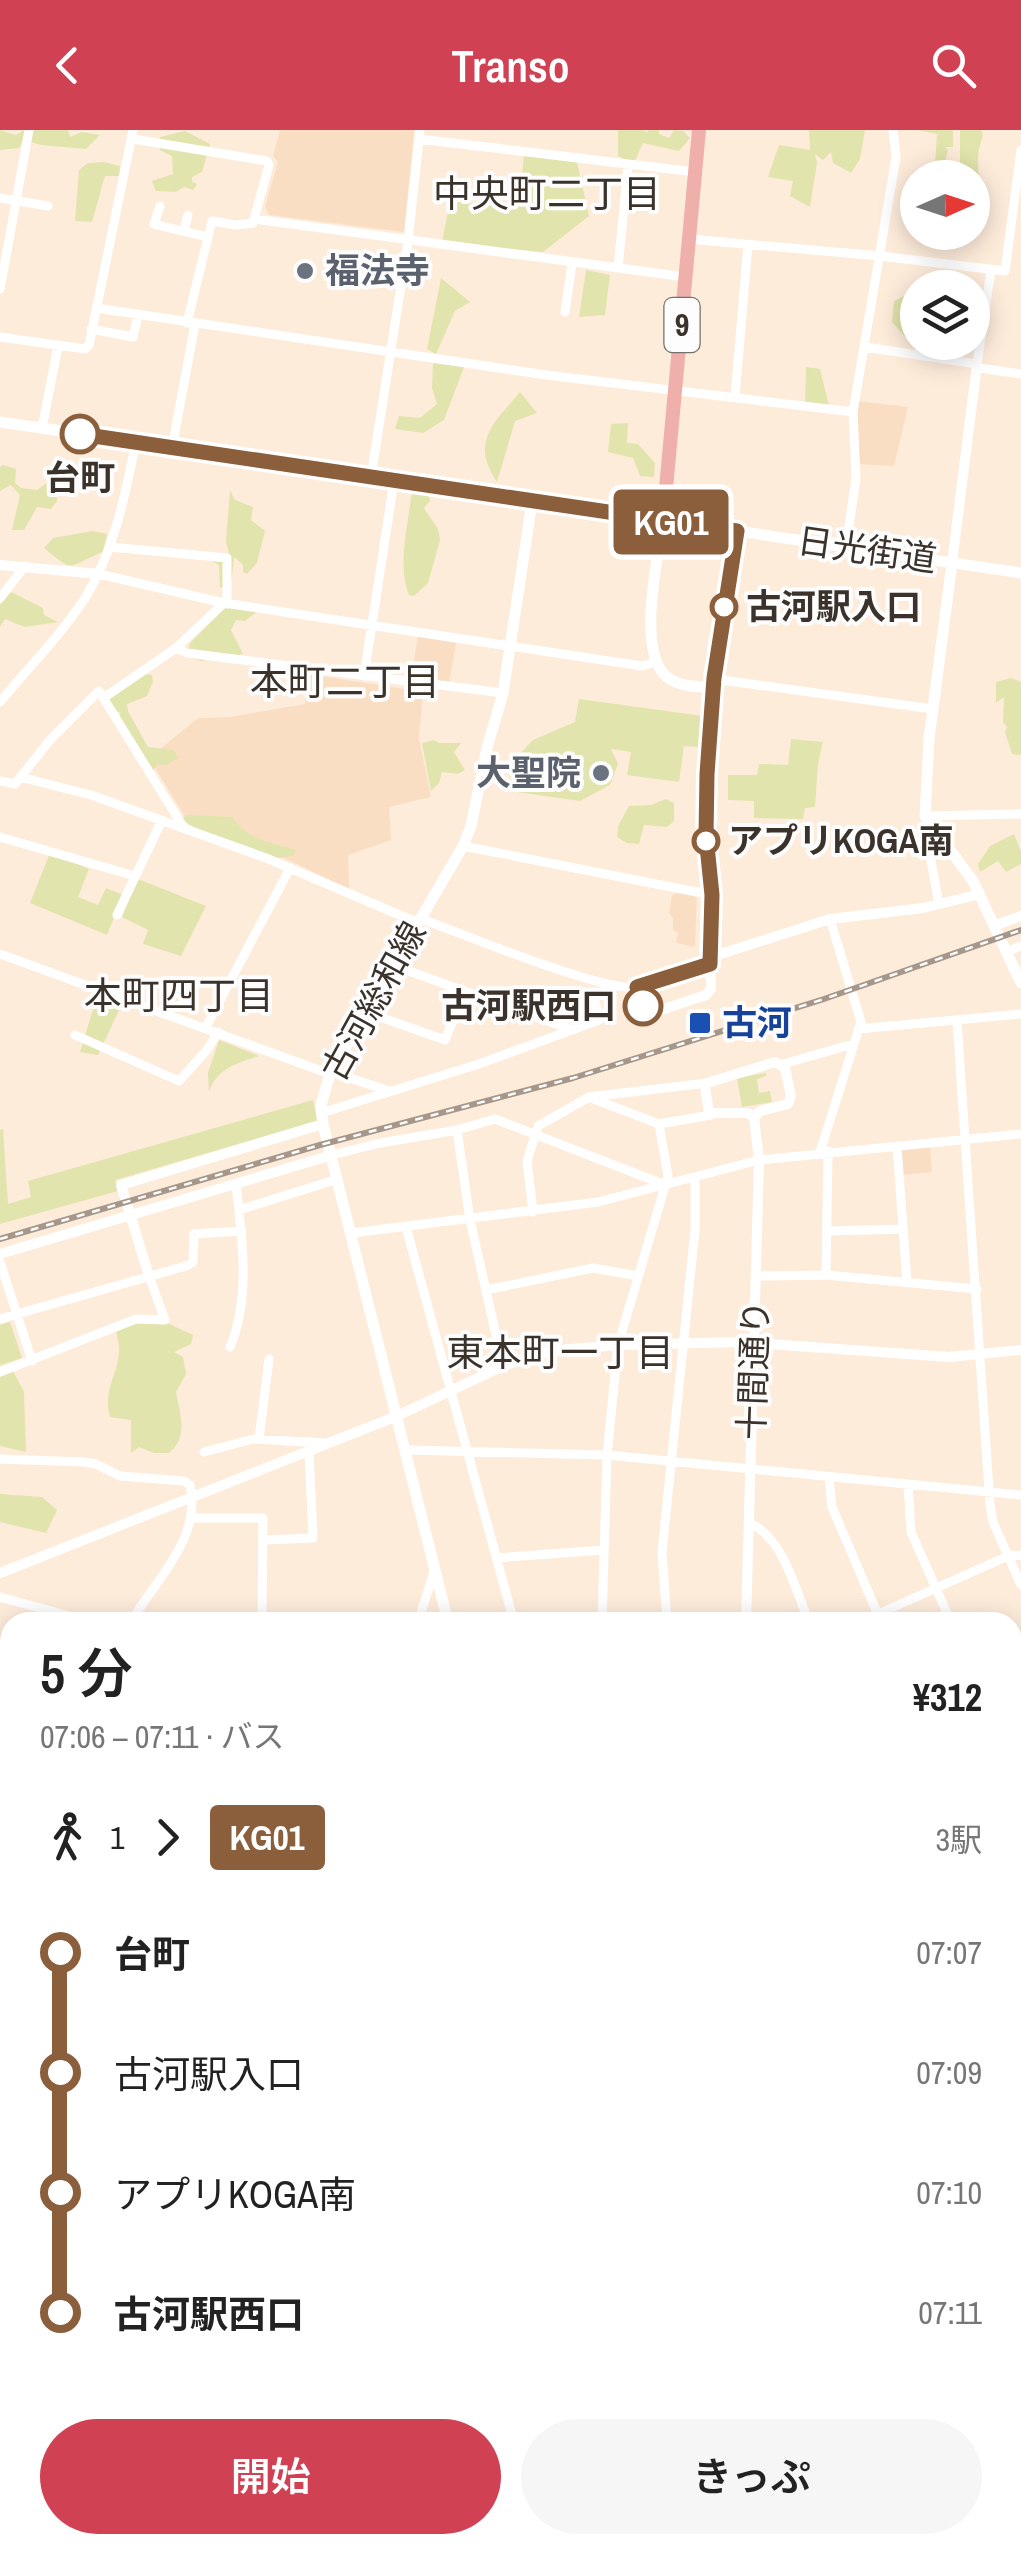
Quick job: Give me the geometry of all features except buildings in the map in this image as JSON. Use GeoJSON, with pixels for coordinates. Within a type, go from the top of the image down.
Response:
{"type":"FeatureCollection","features":[{"type":"Feature","properties":{"kind":"main road","name":"9"},"geometry":{"type":"LineString","coordinates":[[662,520],[699,130]]}},
{"type":"Feature","properties":{"kind":"main road","name":"日光街道"},"geometry":{"type":"LineString","coordinates":[[0,422],[1021,573]]}},
{"type":"Feature","properties":{"kind":"main road","name":"古河総和線"},"geometry":{"type":"LineString","coordinates":[[446,1612],[322,1119],[322,1095],[471,826],[486,748],[504,694],[532,502]]}},
{"type":"Feature","properties":{"kind":"main road"},"geometry":{"type":"LineString","coordinates":[[662,520],[650,626],[655,662],[671,680],[713,683],[705,822],[712,895],[711,960]]}},
{"type":"Feature","properties":{"kind":"main road"},"geometry":{"type":"LineString","coordinates":[[952,563],[933,710],[925,816],[980,894],[1021,983]]}},
{"type":"Feature","properties":{"kind":"street"},"geometry":{"type":"LineString","coordinates":[[0,289],[28,130]]}},
{"type":"Feature","properties":{"kind":"street"},"geometry":{"type":"LineString","coordinates":[[846,547],[856,478],[853,412],[896,157],[893,130]]}},
{"type":"Feature","properties":{"kind":"street"},"geometry":{"type":"LineString","coordinates":[[0,337],[58,346],[85,348],[89,344],[133,134],[267,161],[253,223],[212,221],[172,448]]}},
{"type":"Feature","properties":{"kind":"street"},"geometry":{"type":"LineString","coordinates":[[371,477],[408,241],[419,135],[695,172]]}},
{"type":"Feature","properties":{"kind":"street"},"geometry":{"type":"LineString","coordinates":[[689,239],[1005,271],[1016,229],[1021,150]]}},
{"type":"Feature","properties":{"kind":"street"},"geometry":{"type":"LineString","coordinates":[[618,268],[628,166]]}},
{"type":"Feature","properties":{"kind":"street"},"geometry":{"type":"LineString","coordinates":[[0,198],[48,206]]}},
{"type":"Feature","properties":{"kind":"street"},"geometry":{"type":"LineString","coordinates":[[160,206],[154,224],[208,237]]}},
{"type":"Feature","properties":{"kind":"street"},"geometry":{"type":"LineString","coordinates":[[184,231],[188,215]]}},
{"type":"Feature","properties":{"kind":"street"},"geometry":{"type":"LineString","coordinates":[[254,219],[686,276]]}},
{"type":"Feature","properties":{"kind":"street"},"geometry":{"type":"LineString","coordinates":[[736,397],[748,244]]}},
{"type":"Feature","properties":{"kind":"street"},"geometry":{"type":"LineString","coordinates":[[565,312],[572,263]]}},
{"type":"Feature","properties":{"kind":"street"},"geometry":{"type":"LineString","coordinates":[[952,563],[991,270]]}},
{"type":"Feature","properties":{"kind":"street"},"geometry":{"type":"LineString","coordinates":[[96,308],[676,392],[853,412]]}},
{"type":"Feature","properties":{"kind":"street"},"geometry":{"type":"LineString","coordinates":[[91,329],[133,336],[138,315]]}},
{"type":"Feature","properties":{"kind":"street"},"geometry":{"type":"LineString","coordinates":[[42,428],[58,346]]}},
{"type":"Feature","properties":{"kind":"street"},"geometry":{"type":"LineString","coordinates":[[865,346],[1021,374]]}},
{"type":"Feature","properties":{"kind":"street"},"geometry":{"type":"LineString","coordinates":[[0,702],[73,615],[98,574],[110,548],[136,442]]}},
{"type":"Feature","properties":{"kind":"street"},"geometry":{"type":"LineString","coordinates":[[364,676],[394,480]]}},
{"type":"Feature","properties":{"kind":"street"},"geometry":{"type":"LineString","coordinates":[[737,531],[713,683],[933,710]]}},
{"type":"Feature","properties":{"kind":"street"},"geometry":{"type":"LineString","coordinates":[[104,696],[176,648],[226,603],[227,558],[110,548]]}},
{"type":"Feature","properties":{"kind":"street"},"geometry":{"type":"LineString","coordinates":[[0,565],[98,574],[226,603],[511,648],[642,666],[655,662]]}},
{"type":"Feature","properties":{"kind":"street"},"geometry":{"type":"LineString","coordinates":[[0,598],[25,566]]}},
{"type":"Feature","properties":{"kind":"street"},"geometry":{"type":"LineString","coordinates":[[176,648],[187,653],[504,694]]}},
{"type":"Feature","properties":{"kind":"street"},"geometry":{"type":"LineString","coordinates":[[0,781],[15,784],[99,691],[184,829]]}},
{"type":"Feature","properties":{"kind":"street"},"geometry":{"type":"LineString","coordinates":[[20,776],[162,820],[418,920],[615,986],[637,987],[830,919],[940,904],[980,894]]}},
{"type":"Feature","properties":{"kind":"street"},"geometry":{"type":"LineString","coordinates":[[925,816],[1021,814]]}},
{"type":"Feature","properties":{"kind":"street"},"geometry":{"type":"LineString","coordinates":[[117,915],[162,820]]}},
{"type":"Feature","properties":{"kind":"street"},"geometry":{"type":"LineString","coordinates":[[934,832],[929,850],[940,904]]}},
{"type":"Feature","properties":{"kind":"street"},"geometry":{"type":"LineString","coordinates":[[0,836],[135,876]]}},
{"type":"Feature","properties":{"kind":"street"},"geometry":{"type":"LineString","coordinates":[[463,846],[712,895]]}},
{"type":"Feature","properties":{"kind":"street"},"geometry":{"type":"LineString","coordinates":[[206,1027],[290,868]]}},
{"type":"Feature","properties":{"kind":"street"},"geometry":{"type":"LineString","coordinates":[[996,925],[1021,916]]}},
{"type":"Feature","properties":{"kind":"street"},"geometry":{"type":"LineString","coordinates":[[826,1275],[824,1152],[861,1022],[830,919]]}},
{"type":"Feature","properties":{"kind":"street"},"geometry":{"type":"LineString","coordinates":[[1008,952],[1021,946]]}},
{"type":"Feature","properties":{"kind":"street"},"geometry":{"type":"LineString","coordinates":[[0,954],[331,1073],[392,1091]]}},
{"type":"Feature","properties":{"kind":"street"},"geometry":{"type":"LineString","coordinates":[[637,987],[643,1006],[650,1012],[706,996],[711,989],[711,960]]}},
{"type":"Feature","properties":{"kind":"street"},"geometry":{"type":"LineString","coordinates":[[392,965],[575,1030]]}},
{"type":"Feature","properties":{"kind":"street"},"geometry":{"type":"LineString","coordinates":[[0,1372],[136,1318],[165,1320],[121,1186],[575,1030],[599,1020],[594,996],[615,986]]}},
{"type":"Feature","properties":{"kind":"street"},"geometry":{"type":"LineString","coordinates":[[366,1012],[445,1040],[465,991]]}},
{"type":"Feature","properties":{"kind":"street"},"geometry":{"type":"LineString","coordinates":[[858,1030],[1021,1014]]}},
{"type":"Feature","properties":{"kind":"street"},"geometry":{"type":"LineString","coordinates":[[958,1021],[989,1492],[994,1522],[1021,1585]]}},
{"type":"Feature","properties":{"kind":"street"},"geometry":{"type":"LineString","coordinates":[[74,1035],[179,1080],[218,1032]]}},
{"type":"Feature","properties":{"kind":"street"},"geometry":{"type":"LineString","coordinates":[[533,1212],[527,1161],[533,1135],[538,1126],[589,1097],[707,1083],[853,1044]]}},
{"type":"Feature","properties":{"kind":"street"},"geometry":{"type":"LineString","coordinates":[[589,1097],[659,1124],[711,1115],[748,1113],[754,1118],[756,1112],[790,1102],[783,1064]]}},
{"type":"Feature","properties":{"kind":"street"},"geometry":{"type":"LineString","coordinates":[[707,1083],[704,1087],[711,1115]]}},
{"type":"Feature","properties":{"kind":"street","name":"十間通り"},"geometry":{"type":"LineString","coordinates":[[746,1612],[759,1160],[754,1118]]}},
{"type":"Feature","properties":{"kind":"street"},"geometry":{"type":"LineString","coordinates":[[0,1254],[332,1156],[494,1119],[666,1185]]}},
{"type":"Feature","properties":{"kind":"street"},"geometry":{"type":"LineString","coordinates":[[602,1612],[607,1455],[618,1345],[668,1176],[659,1124]]}},
{"type":"Feature","properties":{"kind":"street"},"geometry":{"type":"LineString","coordinates":[[457,1130],[470,1220],[503,1366]]}},
{"type":"Feature","properties":{"kind":"street"},"geometry":{"type":"LineString","coordinates":[[352,1233],[598,1202],[759,1160],[1021,1134]]}},
{"type":"Feature","properties":{"kind":"street"},"geometry":{"type":"LineString","coordinates":[[896,1146],[907,1282]]}},
{"type":"Feature","properties":{"kind":"street"},"geometry":{"type":"LineString","coordinates":[[666,1612],[662,1552],[697,1210],[695,1177]]}},
{"type":"Feature","properties":{"kind":"street"},"geometry":{"type":"LineString","coordinates":[[239,1210],[338,1179]]}},
{"type":"Feature","properties":{"kind":"street"},"geometry":{"type":"LineString","coordinates":[[230,1347],[239,1312],[242,1231],[236,1184]]}},
{"type":"Feature","properties":{"kind":"street"},"geometry":{"type":"LineString","coordinates":[[406,1227],[511,1612]]}},
{"type":"Feature","properties":{"kind":"street"},"geometry":{"type":"LineString","coordinates":[[827,1231],[903,1230]]}},
{"type":"Feature","properties":{"kind":"street"},"geometry":{"type":"LineString","coordinates":[[0,1318],[193,1262],[194,1234],[242,1231]]}},
{"type":"Feature","properties":{"kind":"street"},"geometry":{"type":"LineString","coordinates":[[0,1262],[32,1360]]}},
{"type":"Feature","properties":{"kind":"street"},"geometry":{"type":"LineString","coordinates":[[486,1290],[593,1268],[638,1276]]}},
{"type":"Feature","properties":{"kind":"street"},"geometry":{"type":"LineString","coordinates":[[757,1276],[826,1275],[978,1289]]}},
{"type":"Feature","properties":{"kind":"street"},"geometry":{"type":"LineString","coordinates":[[0,1573],[397,1416],[503,1366],[549,1351],[755,1342],[930,1356],[980,1356],[1021,1350]]}},
{"type":"Feature","properties":{"kind":"street"},"geometry":{"type":"LineString","coordinates":[[259,1439],[269,1360]]}},
{"type":"Feature","properties":{"kind":"street"},"geometry":{"type":"LineString","coordinates":[[204,1452],[259,1439],[329,1443]]}},
{"type":"Feature","properties":{"kind":"street"},"geometry":{"type":"LineString","coordinates":[[406,1450],[607,1455],[1021,1495]]}},
{"type":"Feature","properties":{"kind":"street"},"geometry":{"type":"LineString","coordinates":[[263,1540],[313,1538],[310,1451]]}},
{"type":"Feature","properties":{"kind":"street"},"geometry":{"type":"LineString","coordinates":[[0,1458],[96,1464],[120,1476],[184,1481],[190,1485],[191,1518],[176,1556],[138,1612]]}},
{"type":"Feature","properties":{"kind":"street"},"geometry":{"type":"LineString","coordinates":[[830,1478],[832,1508],[876,1612]]}},
{"type":"Feature","properties":{"kind":"street"},"geometry":{"type":"LineString","coordinates":[[908,1484],[911,1532],[946,1612]]}},
{"type":"Feature","properties":{"kind":"street"},"geometry":{"type":"LineString","coordinates":[[191,1518],[263,1518],[262,1612]]}},
{"type":"Feature","properties":{"kind":"street"},"geometry":{"type":"LineString","coordinates":[[750,1522],[774,1542],[805,1612]]}},
{"type":"Feature","properties":{"kind":"street"},"geometry":{"type":"LineString","coordinates":[[496,1558],[604,1550]]}},
{"type":"Feature","properties":{"kind":"street"},"geometry":{"type":"LineString","coordinates":[[891,1612],[1008,1556],[1021,1555]]}},
{"type":"Feature","properties":{"kind":"street"},"geometry":{"type":"LineString","coordinates":[[421,1612],[435,1569]]}},
{"type":"Feature","properties":{"kind":"street"},"geometry":{"type":"LineString","coordinates":[[0,1597],[55,1612]]}},
{"type":"Feature","properties":{"kind":"shaded area"},"geometry":{"type":"Polygon","coordinates":[[[280,130],[414,130],[404,232],[269,215],[265,206],[278,162],[273,156],[280,130]]]}},
{"type":"Feature","properties":{"kind":"shaded area"},"geometry":{"type":"Polygon","coordinates":[[[857,401],[908,407],[894,466],[857,464],[857,401]]]}},
{"type":"Feature","properties":{"kind":"shaded area"},"geometry":{"type":"Polygon","coordinates":[[[418,636],[456,643],[449,684],[411,677],[418,636]]]}},
{"type":"Feature","properties":{"kind":"shaded area"},"geometry":{"type":"Polygon","coordinates":[[[308,674],[423,692],[419,738],[431,797],[389,807],[391,840],[348,855],[349,889],[286,859],[189,823],[149,758],[198,718],[230,717],[305,704],[308,674]]]}},
{"type":"Feature","properties":{"kind":"shaded area"},"geometry":{"type":"Polygon","coordinates":[[[676,893],[697,895],[695,947],[676,943],[678,933],[673,930],[669,913],[676,893]]]}},
{"type":"Feature","properties":{"kind":"shaded area"},"geometry":{"type":"Polygon","coordinates":[[[930,1145],[932,1172],[901,1175],[899,1147],[930,1145]]]}},
{"type":"Feature","properties":{"kind":"green space"},"geometry":{"type":"Polygon","coordinates":[[[0,130],[16,135],[24,130],[68,130],[70,137],[82,132],[100,135],[86,149],[23,140],[19,148],[0,150],[0,130]]]}},
{"type":"Feature","properties":{"kind":"green space"},"geometry":{"type":"Polygon","coordinates":[[[618,130],[659,130],[659,134],[669,138],[674,130],[683,131],[690,138],[679,151],[643,143],[635,161],[628,162],[618,156],[618,130]]]}},
{"type":"Feature","properties":{"kind":"green space"},"geometry":{"type":"Polygon","coordinates":[[[809,130],[865,130],[860,159],[851,173],[833,163],[831,152],[823,160],[815,154],[810,207],[790,196],[793,181],[768,177],[779,145],[810,150],[809,130]]]}},
{"type":"Feature","properties":{"kind":"green space"},"geometry":{"type":"Polygon","coordinates":[[[918,130],[953,130],[953,147],[945,147],[945,160],[935,160],[937,134],[918,130]]]}},
{"type":"Feature","properties":{"kind":"green space"},"geometry":{"type":"Polygon","coordinates":[[[960,130],[981,130],[978,160],[960,160],[960,130]]]}},
{"type":"Feature","properties":{"kind":"green space"},"geometry":{"type":"Polygon","coordinates":[[[185,131],[210,144],[202,172],[192,177],[197,184],[193,190],[184,187],[176,192],[156,191],[152,181],[173,174],[172,156],[160,150],[160,137],[185,131]]]}},
{"type":"Feature","properties":{"kind":"green space"},"geometry":{"type":"Polygon","coordinates":[[[524,155],[577,162],[589,216],[543,252],[442,242],[450,201],[492,205],[519,202],[524,155]]]}},
{"type":"Feature","properties":{"kind":"green space"},"geometry":{"type":"Polygon","coordinates":[[[88,163],[120,166],[119,176],[105,176],[92,222],[75,221],[79,170],[88,163]]]}},
{"type":"Feature","properties":{"kind":"green space"},"geometry":{"type":"Polygon","coordinates":[[[586,270],[610,275],[605,315],[579,317],[586,270]]]}},
{"type":"Feature","properties":{"kind":"green space"},"geometry":{"type":"Polygon","coordinates":[[[441,278],[470,302],[455,311],[436,354],[427,349],[441,278]]]}},
{"type":"Feature","properties":{"kind":"green space"},"geometry":{"type":"Polygon","coordinates":[[[900,298],[900,331],[892,322],[894,301],[900,298]]]}},
{"type":"Feature","properties":{"kind":"green space"},"geometry":{"type":"Polygon","coordinates":[[[433,363],[464,367],[444,420],[423,433],[395,429],[399,416],[420,418],[437,404],[432,388],[433,363]]]}},
{"type":"Feature","properties":{"kind":"green space"},"geometry":{"type":"Polygon","coordinates":[[[806,367],[820,369],[829,406],[805,402],[806,367]]]}},
{"type":"Feature","properties":{"kind":"green space"},"geometry":{"type":"Polygon","coordinates":[[[520,392],[537,413],[515,421],[497,482],[485,456],[485,444],[494,424],[520,392]]]}},
{"type":"Feature","properties":{"kind":"green space"},"geometry":{"type":"Polygon","coordinates":[[[628,423],[627,443],[638,444],[655,463],[654,477],[640,476],[633,458],[608,452],[611,424],[628,423]]]}},
{"type":"Feature","properties":{"kind":"green space"},"geometry":{"type":"Polygon","coordinates":[[[3,465],[16,469],[15,483],[21,488],[37,490],[47,483],[57,484],[57,501],[51,509],[37,507],[24,530],[12,530],[20,495],[11,485],[0,491],[3,465]]]}},
{"type":"Feature","properties":{"kind":"green space"},"geometry":{"type":"Polygon","coordinates":[[[419,488],[428,492],[430,501],[424,508],[438,529],[440,540],[428,583],[414,596],[409,595],[404,559],[411,496],[419,488]]]}},
{"type":"Feature","properties":{"kind":"green space"},"geometry":{"type":"Polygon","coordinates":[[[230,490],[235,500],[253,507],[251,520],[265,531],[257,563],[247,574],[234,557],[232,577],[224,588],[220,587],[219,565],[212,561],[229,553],[226,542],[230,490]]]}},
{"type":"Feature","properties":{"kind":"green space"},"geometry":{"type":"Polygon","coordinates":[[[93,531],[107,534],[103,552],[77,564],[67,565],[44,548],[53,538],[93,531]]]}},
{"type":"Feature","properties":{"kind":"green space"},"geometry":{"type":"Polygon","coordinates":[[[11,592],[43,608],[44,615],[58,622],[25,627],[5,619],[0,627],[0,605],[11,592]]]}},
{"type":"Feature","properties":{"kind":"green space"},"geometry":{"type":"Polygon","coordinates":[[[233,600],[258,611],[245,621],[236,620],[231,630],[243,654],[201,661],[186,656],[190,643],[233,600]]]}},
{"type":"Feature","properties":{"kind":"green space"},"geometry":{"type":"Polygon","coordinates":[[[137,673],[152,675],[153,682],[147,696],[127,704],[128,711],[148,747],[174,750],[178,758],[167,765],[157,764],[153,771],[119,716],[121,713],[107,707],[104,693],[137,673]]]}},
{"type":"Feature","properties":{"kind":"green space"},"geometry":{"type":"Polygon","coordinates":[[[1011,678],[1021,682],[1021,755],[1012,754],[1005,732],[1004,697],[996,703],[996,682],[1011,678]]]}},
{"type":"Feature","properties":{"kind":"green space","name":"大聖院"},"geometry":{"type":"Polygon","coordinates":[[[579,699],[703,716],[698,747],[684,746],[679,782],[627,775],[631,752],[611,749],[618,764],[610,785],[580,801],[517,792],[507,769],[510,764],[533,740],[575,722],[579,699]]]}},
{"type":"Feature","properties":{"kind":"green space"},"geometry":{"type":"Polygon","coordinates":[[[791,739],[823,742],[815,807],[805,808],[803,819],[754,818],[754,801],[728,800],[728,775],[757,775],[759,764],[788,765],[791,739]]]}},
{"type":"Feature","properties":{"kind":"green space"},"geometry":{"type":"Polygon","coordinates":[[[422,743],[461,743],[454,752],[465,770],[458,774],[442,772],[431,791],[422,743]]]}},
{"type":"Feature","properties":{"kind":"green space"},"geometry":{"type":"Polygon","coordinates":[[[666,799],[674,803],[674,821],[667,827],[644,825],[639,844],[617,837],[618,826],[629,806],[651,805],[666,799]]]}},
{"type":"Feature","properties":{"kind":"green space"},"geometry":{"type":"Polygon","coordinates":[[[232,817],[253,836],[296,850],[294,855],[279,858],[258,853],[198,830],[182,818],[232,817]]]}},
{"type":"Feature","properties":{"kind":"green space"},"geometry":{"type":"Polygon","coordinates":[[[1014,834],[1021,864],[1006,872],[998,861],[980,872],[978,864],[990,846],[1014,834]]]}},
{"type":"Feature","properties":{"kind":"green space"},"geometry":{"type":"Polygon","coordinates":[[[50,853],[89,869],[78,897],[98,905],[106,888],[123,895],[107,935],[30,903],[50,853]]]}},
{"type":"Feature","properties":{"kind":"green space"},"geometry":{"type":"Polygon","coordinates":[[[138,879],[206,906],[181,956],[143,944],[148,930],[122,917],[138,879]]]}},
{"type":"Feature","properties":{"kind":"green space"},"geometry":{"type":"Polygon","coordinates":[[[98,993],[123,1002],[98,1055],[80,1052],[98,993]]]}},
{"type":"Feature","properties":{"kind":"green space"},"geometry":{"type":"Polygon","coordinates":[[[219,1040],[259,1056],[223,1072],[209,1092],[208,1073],[219,1040]]]}},
{"type":"Feature","properties":{"kind":"green space"},"geometry":{"type":"Polygon","coordinates":[[[766,1073],[757,1079],[759,1093],[770,1091],[772,1102],[742,1107],[737,1078],[766,1073]]]}},
{"type":"Feature","properties":{"kind":"green space"},"geometry":{"type":"Polygon","coordinates":[[[313,1100],[317,1121],[115,1180],[118,1191],[0,1224],[0,1130],[3,1129],[8,1204],[31,1197],[28,1181],[313,1100]]]}},
{"type":"Feature","properties":{"kind":"green space"},"geometry":{"type":"Polygon","coordinates":[[[10,1322],[22,1358],[0,1365],[0,1325],[10,1322]]]}},
{"type":"Feature","properties":{"kind":"green space"},"geometry":{"type":"Polygon","coordinates":[[[165,1322],[193,1335],[191,1344],[174,1352],[183,1357],[186,1374],[176,1392],[181,1417],[179,1440],[169,1453],[139,1447],[131,1453],[131,1420],[110,1417],[108,1407],[119,1357],[116,1331],[134,1323],[165,1322]]]}},
{"type":"Feature","properties":{"kind":"green space"},"geometry":{"type":"Polygon","coordinates":[[[0,1370],[13,1371],[24,1392],[26,1452],[0,1446],[0,1370]]]}},
{"type":"Feature","properties":{"kind":"green space"},"geometry":{"type":"Polygon","coordinates":[[[0,1494],[42,1497],[57,1510],[46,1533],[0,1522],[0,1494]]]}},
{"type":"Feature","properties":{"kind":"railway"},"geometry":{"type":"LineString","coordinates":[[0,1239],[320,1145],[573,1078],[824,999],[1021,930]]}},
{"type":"Feature","properties":{"kind":"bus line","name":"KG01"},"geometry":{"type":"LineString","coordinates":[[80,434],[737,531],[714,678],[707,774],[706,836],[712,895],[710,964],[637,987],[643,1006]]}},
{"type":"Feature","properties":{"kind":"place","name":"福法寺"},"geometry":{"type":"Point","coordinates":[305,271]}},
{"type":"Feature","properties":{"kind":"place","name":"台町"},"geometry":{"type":"Point","coordinates":[80,434]}},
{"type":"Feature","properties":{"kind":"place","name":"古河駅入口"},"geometry":{"type":"Point","coordinates":[724,607]}},
{"type":"Feature","properties":{"kind":"place","name":"大聖院"},"geometry":{"type":"Point","coordinates":[601,773]}},
{"type":"Feature","properties":{"kind":"place","name":"アプリKOGA南"},"geometry":{"type":"Point","coordinates":[706,841]}},
{"type":"Feature","properties":{"kind":"place","name":"古河駅西口"},"geometry":{"type":"Point","coordinates":[643,1006]}},
{"type":"Feature","properties":{"kind":"place","name":"古河"},"geometry":{"type":"Point","coordinates":[700,1023]}},
{"type":"Feature","properties":{"kind":"district","name":"中央町二丁目"},"geometry":{"type":"Point","coordinates":[547,194]}},
{"type":"Feature","properties":{"kind":"district","name":"本町二丁目"},"geometry":{"type":"Point","coordinates":[345,682]}},
{"type":"Feature","properties":{"kind":"district","name":"本町四丁目"},"geometry":{"type":"Point","coordinates":[179,996]}},
{"type":"Feature","properties":{"kind":"district","name":"東本町一丁目"},"geometry":{"type":"Point","coordinates":[560,1353]}}]}
